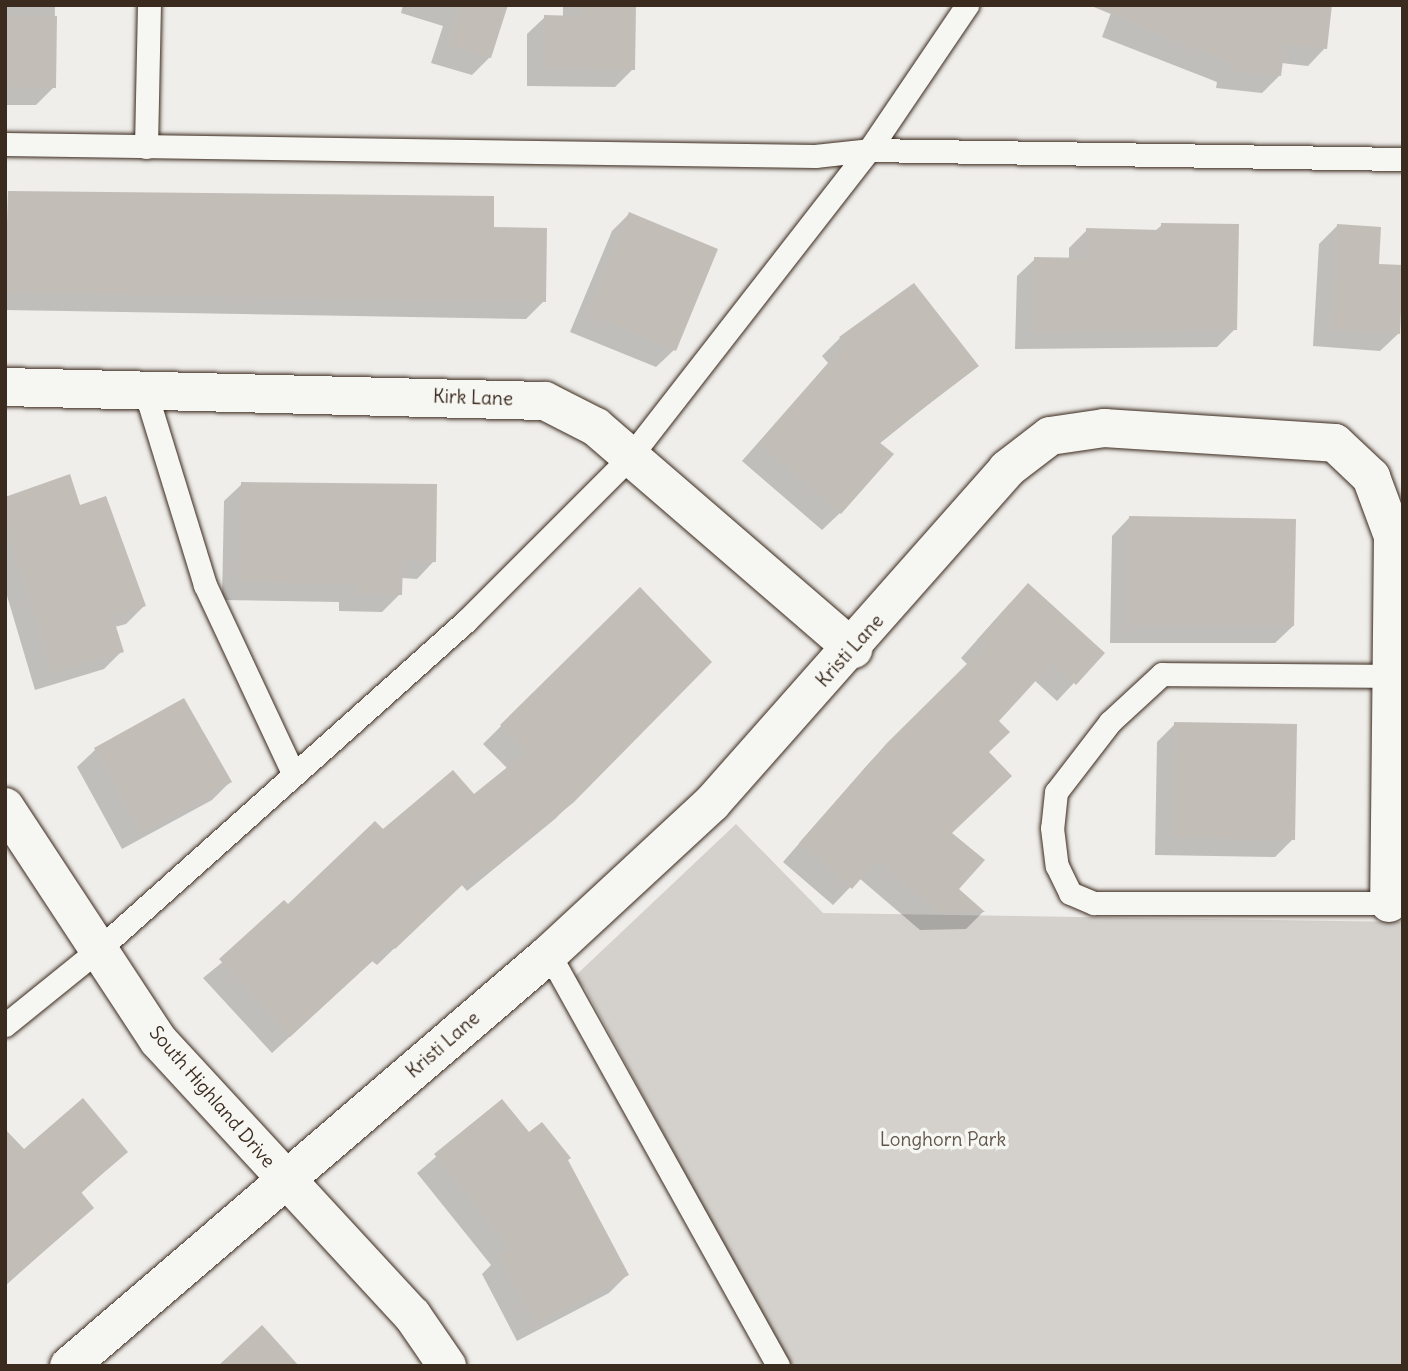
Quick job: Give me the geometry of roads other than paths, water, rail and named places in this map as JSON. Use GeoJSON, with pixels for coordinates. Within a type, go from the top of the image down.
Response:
{"type":"FeatureCollection","features":[{"type":"Feature","properties":{"kind":"street","name":"Kirk Lane"},"geometry":{"type":"LineString","coordinates":[[5,387],[545,401],[596,427],[853,649]]}},
{"type":"Feature","properties":{"kind":"street","name":"Kristi Lane"},"geometry":{"type":"LineString","coordinates":[[69,1366],[549,954],[712,803],[853,649],[1007,469],[1050,436],[1104,428],[1335,443],[1371,477],[1393,536],[1390,676],[1396,903]]}},
{"type":"Feature","properties":{"kind":"street","name":"South Highland Drive"},"geometry":{"type":"LineString","coordinates":[[5,807],[158,1040],[412,1315],[445,1365]]}},
{"type":"Feature","properties":{"kind":"lane"},"geometry":{"type":"LineString","coordinates":[[146,147],[149,5]]}},
{"type":"Feature","properties":{"kind":"lane"},"geometry":{"type":"LineString","coordinates":[[5,1025],[98,950],[466,621],[629,458],[869,150],[967,5]]}},
{"type":"Feature","properties":{"kind":"lane"},"geometry":{"type":"LineString","coordinates":[[5,144],[815,156],[869,150],[1403,159]]}},
{"type":"Feature","properties":{"kind":"lane"},"geometry":{"type":"LineString","coordinates":[[145,390],[205,584],[293,773]]}},
{"type":"Feature","properties":{"kind":"lane"},"geometry":{"type":"LineString","coordinates":[[1390,676],[1162,674],[1110,722],[1056,792],[1052,828],[1057,866],[1070,893],[1094,903],[1396,903]]}},
{"type":"Feature","properties":{"kind":"lane"},"geometry":{"type":"LineString","coordinates":[[549,954],[778,1366]]}},
{"type":"Feature","properties":{"kind":"park label","name":"Longhorn Park"},"geometry":{"type":"Point","coordinates":[943,1140]}}]}
